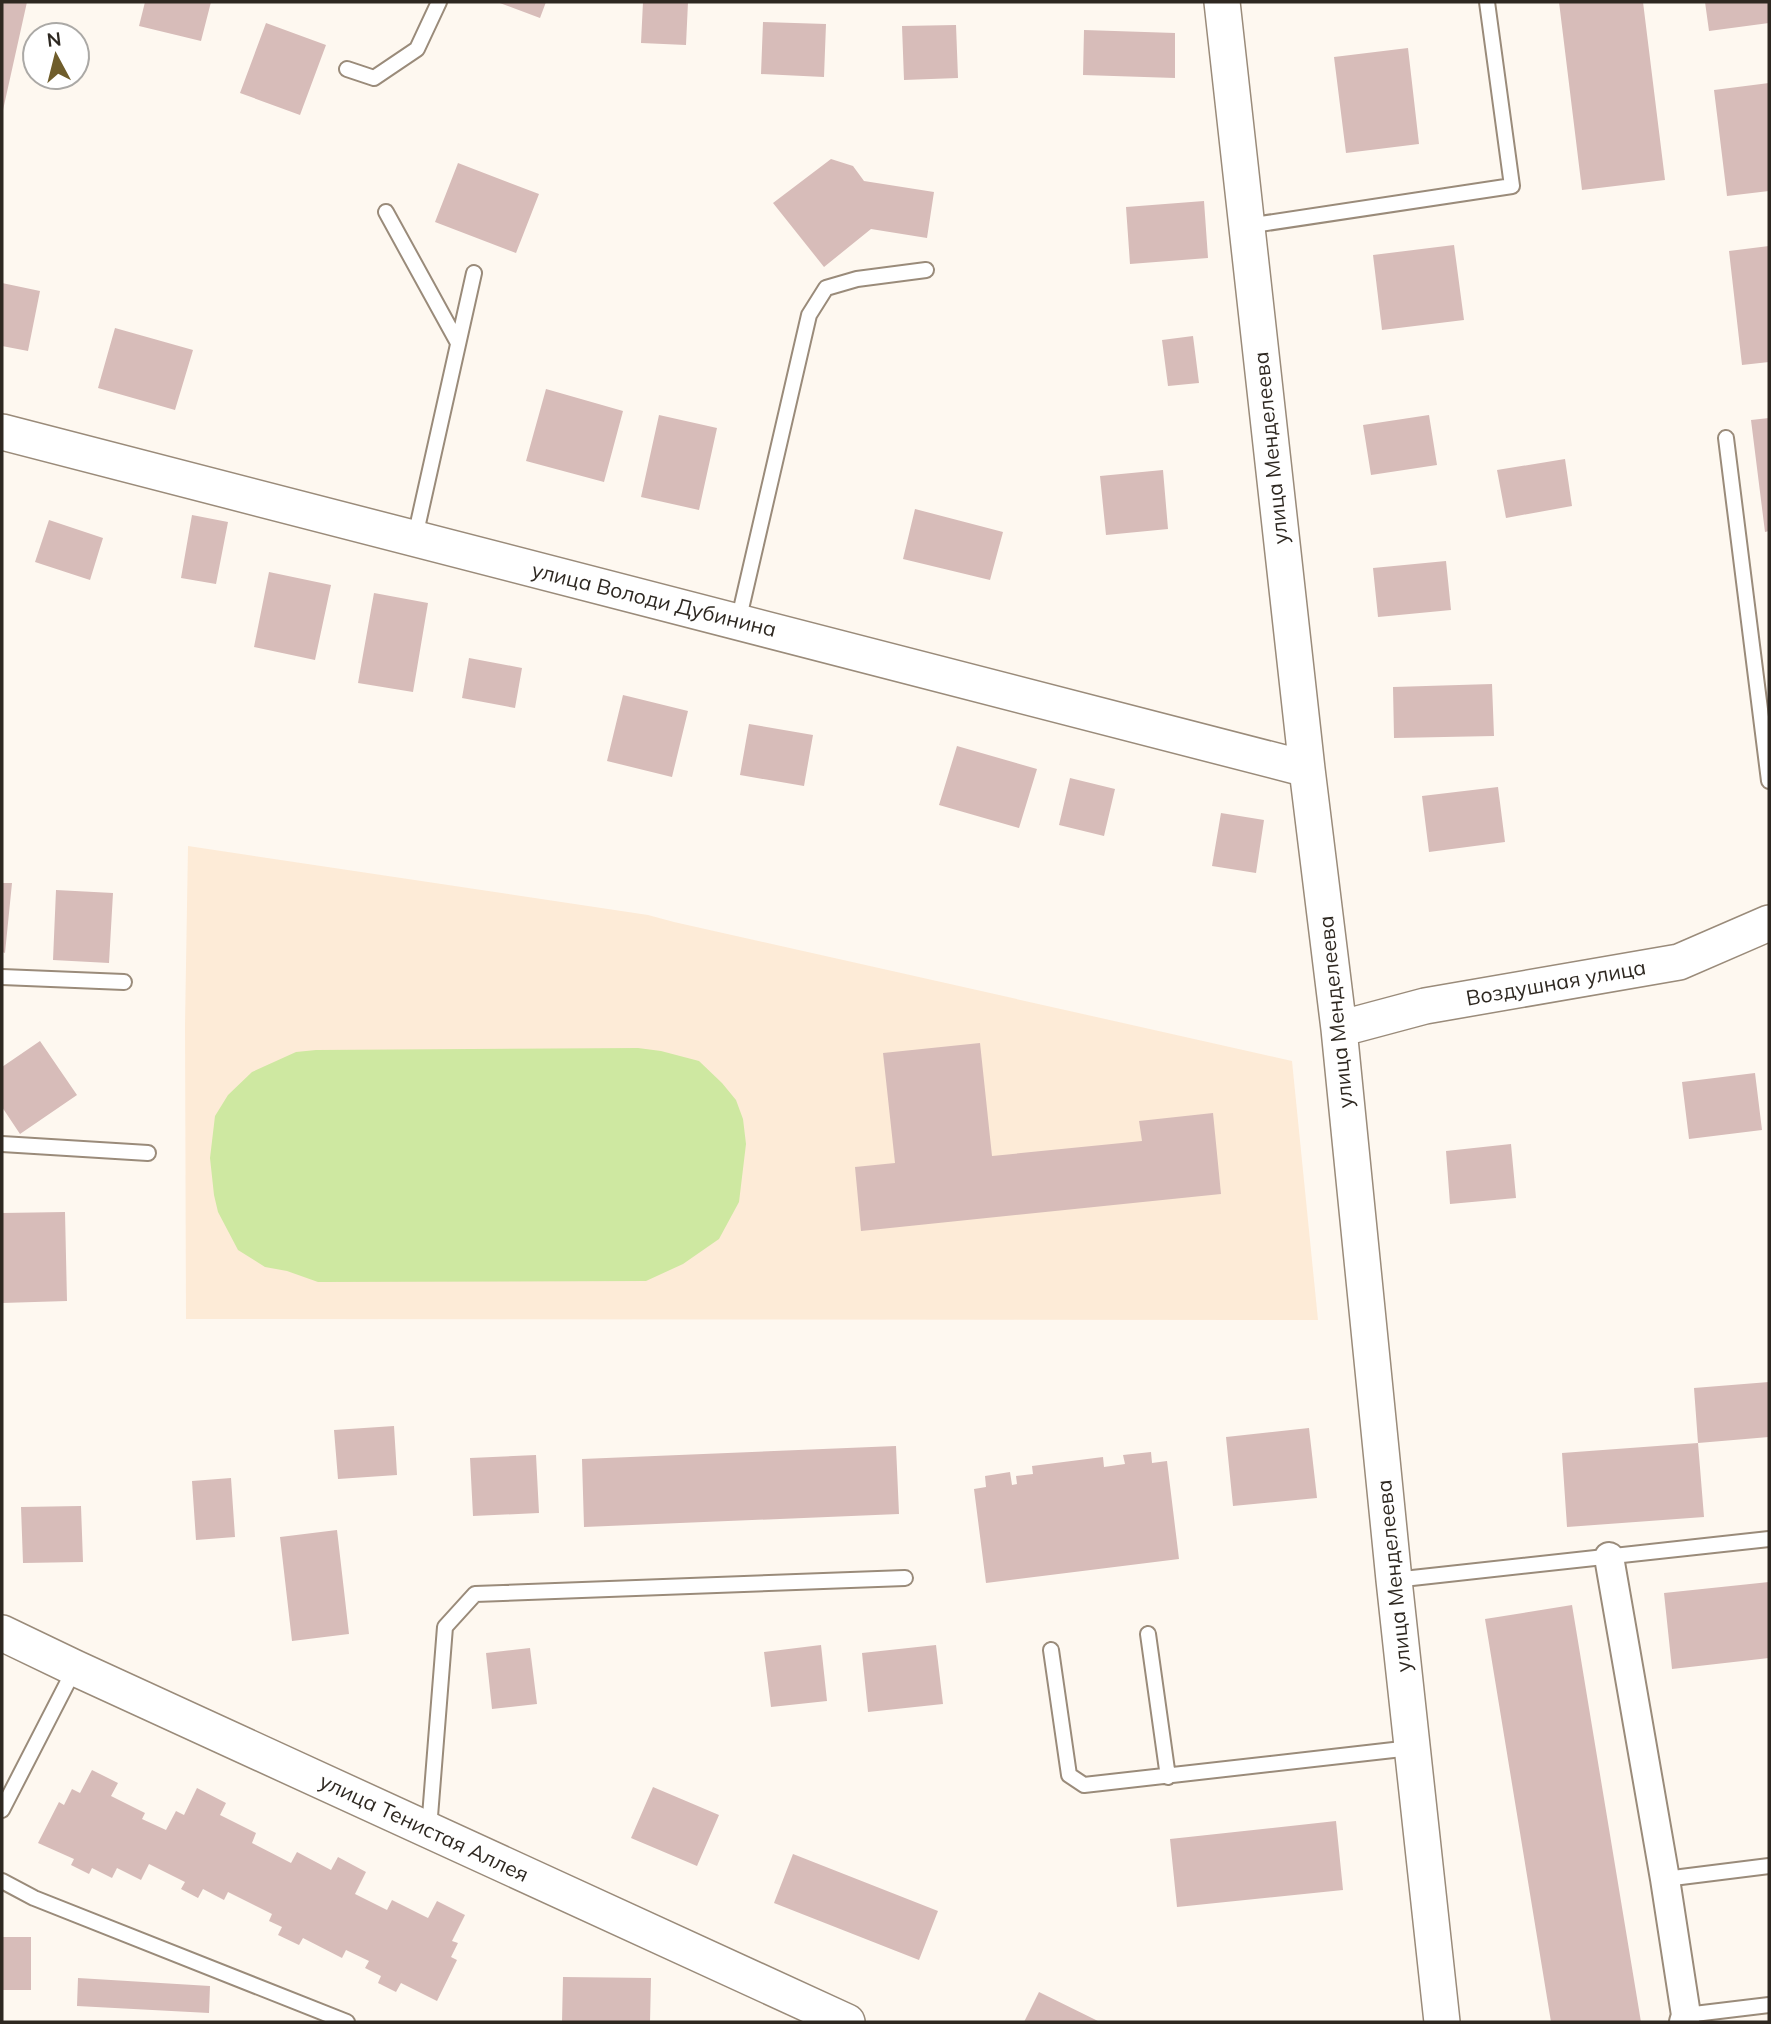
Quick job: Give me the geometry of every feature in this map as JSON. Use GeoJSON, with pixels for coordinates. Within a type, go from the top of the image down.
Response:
{"type":"FeatureCollection","features":[{"type":"Feature","properties":{"kind":"street","name":"улица Менделеева"},"geometry":{"type":"LineString","coordinates":[[1222,2],[1307,769],[1339,1029],[1394,1580],[1443,2022]]}},
{"type":"Feature","properties":{"kind":"street","name":"улица Володи Дубинина"},"geometry":{"type":"LineString","coordinates":[[2,432],[1307,769]]}},
{"type":"Feature","properties":{"kind":"street","name":"Воздушная улица"},"geometry":{"type":"LineString","coordinates":[[1339,1029],[1425,1006],[1679,962],[1769,923]]}},
{"type":"Feature","properties":{"kind":"street"},"geometry":{"type":"LineString","coordinates":[[1609,1556],[1665,1879],[1685,2019]]}},
{"type":"Feature","properties":{"kind":"street","name":"улица Тенистая Аллея"},"geometry":{"type":"LineString","coordinates":[[2,1633],[847,2022]]}},
{"type":"Feature","properties":{"kind":"lane"},"geometry":{"type":"LineString","coordinates":[[347,69],[374,78],[417,49],[439,2]]}},
{"type":"Feature","properties":{"kind":"lane"},"geometry":{"type":"LineString","coordinates":[[1247,226],[1512,186],[1488,2]]}},
{"type":"Feature","properties":{"kind":"lane"},"geometry":{"type":"LineString","coordinates":[[386,212],[458,343]]}},
{"type":"Feature","properties":{"kind":"lane"},"geometry":{"type":"LineString","coordinates":[[738,622],[809,315],[826,288],[858,279],[926,270]]}},
{"type":"Feature","properties":{"kind":"lane"},"geometry":{"type":"LineString","coordinates":[[414,538],[474,273]]}},
{"type":"Feature","properties":{"kind":"lane"},"geometry":{"type":"LineString","coordinates":[[1726,438],[1769,781]]}},
{"type":"Feature","properties":{"kind":"lane"},"geometry":{"type":"LineString","coordinates":[[2,977],[124,982]]}},
{"type":"Feature","properties":{"kind":"lane"},"geometry":{"type":"LineString","coordinates":[[2,1143],[148,1153]]}},
{"type":"Feature","properties":{"kind":"lane"},"geometry":{"type":"LineString","coordinates":[[1394,1580],[1769,1539]]}},
{"type":"Feature","properties":{"kind":"lane"},"geometry":{"type":"LineString","coordinates":[[429,1831],[444,1627],[475,1594],[905,1578]]}},
{"type":"Feature","properties":{"kind":"lane"},"geometry":{"type":"LineString","coordinates":[[1147,1634],[1168,1777]]}},
{"type":"Feature","properties":{"kind":"lane"},"geometry":{"type":"LineString","coordinates":[[1051,1650],[1069,1775],[1084,1785],[1412,1748]]}},
{"type":"Feature","properties":{"kind":"lane"},"geometry":{"type":"LineString","coordinates":[[2,1810],[75,1668]]}},
{"type":"Feature","properties":{"kind":"lane"},"geometry":{"type":"LineString","coordinates":[[1665,1879],[1769,1866]]}},
{"type":"Feature","properties":{"kind":"lane"},"geometry":{"type":"LineString","coordinates":[[2,1881],[34,1898],[346,2022]]}},
{"type":"Feature","properties":{"kind":"lane"},"geometry":{"type":"LineString","coordinates":[[1685,2019],[1769,2004]]}},
{"type":"Feature","properties":{"kind":"shaded area"},"geometry":{"type":"Polygon","coordinates":[[[188,846],[648,915],[1292,1061],[1318,1320],[186,1319],[185,1025],[188,846]]]}},
{"type":"Feature","properties":{"kind":"green space"},"geometry":{"type":"Polygon","coordinates":[[[638,1048],[699,1061],[736,1100],[743,1119],[746,1144],[739,1202],[719,1239],[683,1264],[646,1281],[318,1282],[287,1271],[265,1267],[238,1250],[218,1212],[210,1158],[215,1116],[228,1095],[252,1072],[296,1052],[638,1048]]]}},
{"type":"Feature","properties":{"kind":"building"},"geometry":{"type":"Polygon","coordinates":[[[2,2],[27,2],[21,21],[2,110],[2,2]]]}},
{"type":"Feature","properties":{"kind":"building"},"geometry":{"type":"Polygon","coordinates":[[[145,2],[211,2],[201,41],[139,26],[145,2]]]}},
{"type":"Feature","properties":{"kind":"building"},"geometry":{"type":"Polygon","coordinates":[[[497,2],[546,2],[540,18],[497,2]]]}},
{"type":"Feature","properties":{"kind":"building"},"geometry":{"type":"Polygon","coordinates":[[[643,2],[688,2],[686,45],[641,43],[643,2]]]}},
{"type":"Feature","properties":{"kind":"building"},"geometry":{"type":"Polygon","coordinates":[[[1559,2],[1643,2],[1665,180],[1582,190],[1559,2]]]}},
{"type":"Feature","properties":{"kind":"building"},"geometry":{"type":"Polygon","coordinates":[[[1705,2],[1769,2],[1769,23],[1709,31],[1705,2]]]}},
{"type":"Feature","properties":{"kind":"building"},"geometry":{"type":"Polygon","coordinates":[[[763,22],[826,24],[824,77],[761,74],[763,22]]]}},
{"type":"Feature","properties":{"kind":"building"},"geometry":{"type":"Polygon","coordinates":[[[266,23],[326,45],[300,115],[240,93],[266,23]]]}},
{"type":"Feature","properties":{"kind":"building"},"geometry":{"type":"Polygon","coordinates":[[[956,25],[958,78],[904,80],[902,26],[956,25]]]}},
{"type":"Feature","properties":{"kind":"building"},"geometry":{"type":"Polygon","coordinates":[[[1084,30],[1175,33],[1175,78],[1083,75],[1084,30]]]}},
{"type":"Feature","properties":{"kind":"building"},"geometry":{"type":"Polygon","coordinates":[[[1408,48],[1419,144],[1346,153],[1334,57],[1408,48]]]}},
{"type":"Feature","properties":{"kind":"building"},"geometry":{"type":"Polygon","coordinates":[[[1769,83],[1769,191],[1727,196],[1714,90],[1769,83]]]}},
{"type":"Feature","properties":{"kind":"building"},"geometry":{"type":"Polygon","coordinates":[[[831,159],[853,166],[864,181],[934,192],[927,238],[871,229],[824,267],[773,203],[831,159]]]}},
{"type":"Feature","properties":{"kind":"building"},"geometry":{"type":"Polygon","coordinates":[[[458,163],[539,194],[516,253],[435,222],[458,163]]]}},
{"type":"Feature","properties":{"kind":"building"},"geometry":{"type":"Polygon","coordinates":[[[1204,201],[1208,258],[1130,264],[1126,207],[1204,201]]]}},
{"type":"Feature","properties":{"kind":"building"},"geometry":{"type":"Polygon","coordinates":[[[1454,245],[1464,320],[1382,330],[1373,255],[1454,245]]]}},
{"type":"Feature","properties":{"kind":"building"},"geometry":{"type":"Polygon","coordinates":[[[1769,246],[1769,362],[1742,365],[1729,251],[1769,246]]]}},
{"type":"Feature","properties":{"kind":"building"},"geometry":{"type":"Polygon","coordinates":[[[2,283],[40,291],[28,351],[2,346],[2,283]]]}},
{"type":"Feature","properties":{"kind":"building"},"geometry":{"type":"Polygon","coordinates":[[[115,328],[193,350],[175,410],[98,388],[115,328]]]}},
{"type":"Feature","properties":{"kind":"building"},"geometry":{"type":"Polygon","coordinates":[[[1193,336],[1199,383],[1168,386],[1162,340],[1193,336]]]}},
{"type":"Feature","properties":{"kind":"building"},"geometry":{"type":"Polygon","coordinates":[[[546,389],[623,411],[604,482],[526,461],[546,389]]]}},
{"type":"Feature","properties":{"kind":"building"},"geometry":{"type":"Polygon","coordinates":[[[659,415],[717,428],[699,510],[641,497],[659,415]]]}},
{"type":"Feature","properties":{"kind":"building"},"geometry":{"type":"Polygon","coordinates":[[[1429,415],[1437,465],[1371,475],[1363,425],[1429,415]]]}},
{"type":"Feature","properties":{"kind":"building"},"geometry":{"type":"Polygon","coordinates":[[[1769,418],[1769,531],[1765,532],[1751,420],[1769,418]]]}},
{"type":"Feature","properties":{"kind":"building"},"geometry":{"type":"Polygon","coordinates":[[[1565,459],[1572,506],[1506,518],[1497,470],[1565,459]]]}},
{"type":"Feature","properties":{"kind":"building"},"geometry":{"type":"Polygon","coordinates":[[[1163,470],[1168,529],[1106,535],[1100,476],[1163,470]]]}},
{"type":"Feature","properties":{"kind":"building"},"geometry":{"type":"Polygon","coordinates":[[[915,509],[1003,532],[990,580],[903,559],[915,509]]]}},
{"type":"Feature","properties":{"kind":"building"},"geometry":{"type":"Polygon","coordinates":[[[192,515],[228,522],[216,584],[181,578],[192,515]]]}},
{"type":"Feature","properties":{"kind":"building"},"geometry":{"type":"Polygon","coordinates":[[[49,520],[103,538],[90,580],[35,562],[49,520]]]}},
{"type":"Feature","properties":{"kind":"building"},"geometry":{"type":"Polygon","coordinates":[[[1446,561],[1451,610],[1378,617],[1373,568],[1446,561]]]}},
{"type":"Feature","properties":{"kind":"building"},"geometry":{"type":"Polygon","coordinates":[[[269,572],[331,585],[315,660],[254,647],[269,572]]]}},
{"type":"Feature","properties":{"kind":"building"},"geometry":{"type":"Polygon","coordinates":[[[374,593],[428,603],[413,692],[358,683],[374,593]]]}},
{"type":"Feature","properties":{"kind":"building"},"geometry":{"type":"Polygon","coordinates":[[[469,658],[522,668],[515,708],[462,698],[469,658]]]}},
{"type":"Feature","properties":{"kind":"building"},"geometry":{"type":"Polygon","coordinates":[[[1492,684],[1494,736],[1394,738],[1393,687],[1492,684]]]}},
{"type":"Feature","properties":{"kind":"building"},"geometry":{"type":"Polygon","coordinates":[[[623,695],[688,711],[672,777],[607,761],[623,695]]]}},
{"type":"Feature","properties":{"kind":"building"},"geometry":{"type":"Polygon","coordinates":[[[749,724],[813,735],[804,786],[740,775],[749,724]]]}},
{"type":"Feature","properties":{"kind":"building"},"geometry":{"type":"Polygon","coordinates":[[[957,746],[1037,769],[1019,828],[939,805],[957,746]]]}},
{"type":"Feature","properties":{"kind":"building"},"geometry":{"type":"Polygon","coordinates":[[[1070,778],[1115,789],[1104,836],[1059,825],[1070,778]]]}},
{"type":"Feature","properties":{"kind":"building"},"geometry":{"type":"Polygon","coordinates":[[[1498,787],[1505,842],[1429,852],[1422,796],[1498,787]]]}},
{"type":"Feature","properties":{"kind":"building"},"geometry":{"type":"Polygon","coordinates":[[[1221,813],[1264,820],[1256,873],[1212,866],[1221,813]]]}},
{"type":"Feature","properties":{"kind":"building"},"geometry":{"type":"Polygon","coordinates":[[[2,883],[12,883],[5,953],[2,952],[2,883]]]}},
{"type":"Feature","properties":{"kind":"building"},"geometry":{"type":"Polygon","coordinates":[[[56,890],[113,893],[109,963],[53,960],[56,890]]]}},
{"type":"Feature","properties":{"kind":"building"},"geometry":{"type":"Polygon","coordinates":[[[40,1041],[77,1095],[20,1134],[2,1107],[2,1067],[40,1041]]]}},
{"type":"Feature","properties":{"kind":"building"},"geometry":{"type":"Polygon","coordinates":[[[980,1043],[992,1156],[1142,1141],[1139,1121],[1213,1113],[1221,1194],[861,1231],[855,1167],[895,1163],[883,1053],[980,1043]]]}},
{"type":"Feature","properties":{"kind":"building"},"geometry":{"type":"Polygon","coordinates":[[[1755,1073],[1762,1130],[1689,1139],[1682,1082],[1755,1073]]]}},
{"type":"Feature","properties":{"kind":"building"},"geometry":{"type":"Polygon","coordinates":[[[1511,1144],[1516,1198],[1450,1204],[1446,1151],[1511,1144]]]}},
{"type":"Feature","properties":{"kind":"building"},"geometry":{"type":"Polygon","coordinates":[[[65,1212],[67,1301],[2,1303],[2,1213],[65,1212]]]}},
{"type":"Feature","properties":{"kind":"building"},"geometry":{"type":"Polygon","coordinates":[[[1769,1382],[1769,1437],[1698,1443],[1694,1388],[1769,1382]]]}},
{"type":"Feature","properties":{"kind":"building"},"geometry":{"type":"Polygon","coordinates":[[[394,1426],[397,1475],[338,1479],[334,1430],[394,1426]]]}},
{"type":"Feature","properties":{"kind":"building"},"geometry":{"type":"Polygon","coordinates":[[[1309,1428],[1317,1498],[1233,1506],[1226,1437],[1309,1428]]]}},
{"type":"Feature","properties":{"kind":"building"},"geometry":{"type":"Polygon","coordinates":[[[1698,1443],[1704,1517],[1567,1527],[1562,1453],[1698,1443]]]}},
{"type":"Feature","properties":{"kind":"building"},"geometry":{"type":"Polygon","coordinates":[[[896,1446],[899,1514],[584,1527],[582,1459],[896,1446]]]}},
{"type":"Feature","properties":{"kind":"building"},"geometry":{"type":"Polygon","coordinates":[[[1151,1452],[1152,1463],[1167,1461],[1179,1559],[986,1583],[974,1489],[986,1487],[985,1476],[1010,1472],[1012,1485],[1017,1484],[1016,1476],[1033,1474],[1032,1466],[1103,1457],[1104,1467],[1125,1464],[1123,1455],[1151,1452]]]}},
{"type":"Feature","properties":{"kind":"building"},"geometry":{"type":"Polygon","coordinates":[[[536,1455],[539,1513],[473,1516],[470,1458],[536,1455]]]}},
{"type":"Feature","properties":{"kind":"building"},"geometry":{"type":"Polygon","coordinates":[[[231,1478],[235,1537],[196,1540],[192,1481],[231,1478]]]}},
{"type":"Feature","properties":{"kind":"building"},"geometry":{"type":"Polygon","coordinates":[[[81,1506],[83,1562],[23,1563],[21,1507],[81,1506]]]}},
{"type":"Feature","properties":{"kind":"building"},"geometry":{"type":"Polygon","coordinates":[[[337,1530],[349,1634],[292,1641],[280,1537],[337,1530]]]}},
{"type":"Feature","properties":{"kind":"building"},"geometry":{"type":"Polygon","coordinates":[[[1769,1582],[1769,1658],[1672,1669],[1664,1593],[1769,1582]]]}},
{"type":"Feature","properties":{"kind":"building"},"geometry":{"type":"Polygon","coordinates":[[[1572,1605],[1641,2022],[1551,2022],[1485,1619],[1572,1605]]]}},
{"type":"Feature","properties":{"kind":"building"},"geometry":{"type":"Polygon","coordinates":[[[821,1645],[827,1701],[771,1707],[764,1652],[821,1645]]]}},
{"type":"Feature","properties":{"kind":"building"},"geometry":{"type":"Polygon","coordinates":[[[936,1645],[943,1704],[868,1712],[862,1653],[936,1645]]]}},
{"type":"Feature","properties":{"kind":"building"},"geometry":{"type":"Polygon","coordinates":[[[530,1648],[537,1704],[492,1709],[486,1653],[530,1648]]]}},
{"type":"Feature","properties":{"kind":"building"},"geometry":{"type":"Polygon","coordinates":[[[92,1770],[118,1783],[111,1796],[145,1813],[142,1819],[166,1830],[176,1811],[184,1815],[197,1788],[226,1803],[220,1815],[256,1833],[252,1843],[291,1863],[297,1852],[331,1870],[338,1857],[366,1872],[355,1894],[387,1910],[392,1900],[428,1918],[437,1901],[465,1915],[452,1941],[458,1943],[451,1957],[457,1960],[437,2001],[401,1983],[396,1992],[378,1983],[381,1976],[365,1968],[369,1961],[346,1950],[342,1958],[303,1938],[299,1945],[278,1935],[282,1927],[269,1921],[272,1914],[228,1892],[224,1900],[203,1889],[198,1898],[181,1889],[185,1882],[149,1864],[141,1880],[117,1868],[112,1878],[92,1868],[89,1874],[71,1865],[74,1859],[38,1843],[59,1802],[64,1805],[72,1789],[80,1793],[92,1770]]]}},
{"type":"Feature","properties":{"kind":"building"},"geometry":{"type":"Polygon","coordinates":[[[653,1787],[719,1815],[697,1866],[631,1838],[653,1787]]]}},
{"type":"Feature","properties":{"kind":"building"},"geometry":{"type":"Polygon","coordinates":[[[1336,1821],[1343,1890],[1177,1907],[1170,1839],[1336,1821]]]}},
{"type":"Feature","properties":{"kind":"building"},"geometry":{"type":"Polygon","coordinates":[[[793,1854],[938,1911],[919,1960],[774,1903],[793,1854]]]}},
{"type":"Feature","properties":{"kind":"building"},"geometry":{"type":"Polygon","coordinates":[[[2,1937],[31,1937],[31,1990],[2,1990],[2,1937]]]}},
{"type":"Feature","properties":{"kind":"building"},"geometry":{"type":"Polygon","coordinates":[[[563,1977],[651,1978],[650,2022],[562,2022],[563,1977]]]}},
{"type":"Feature","properties":{"kind":"building"},"geometry":{"type":"Polygon","coordinates":[[[78,1978],[210,1986],[209,2013],[77,2006],[78,1978]]]}},
{"type":"Feature","properties":{"kind":"building"},"geometry":{"type":"Polygon","coordinates":[[[1039,1992],[1100,2022],[1024,2022],[1039,1992]]]}}]}
